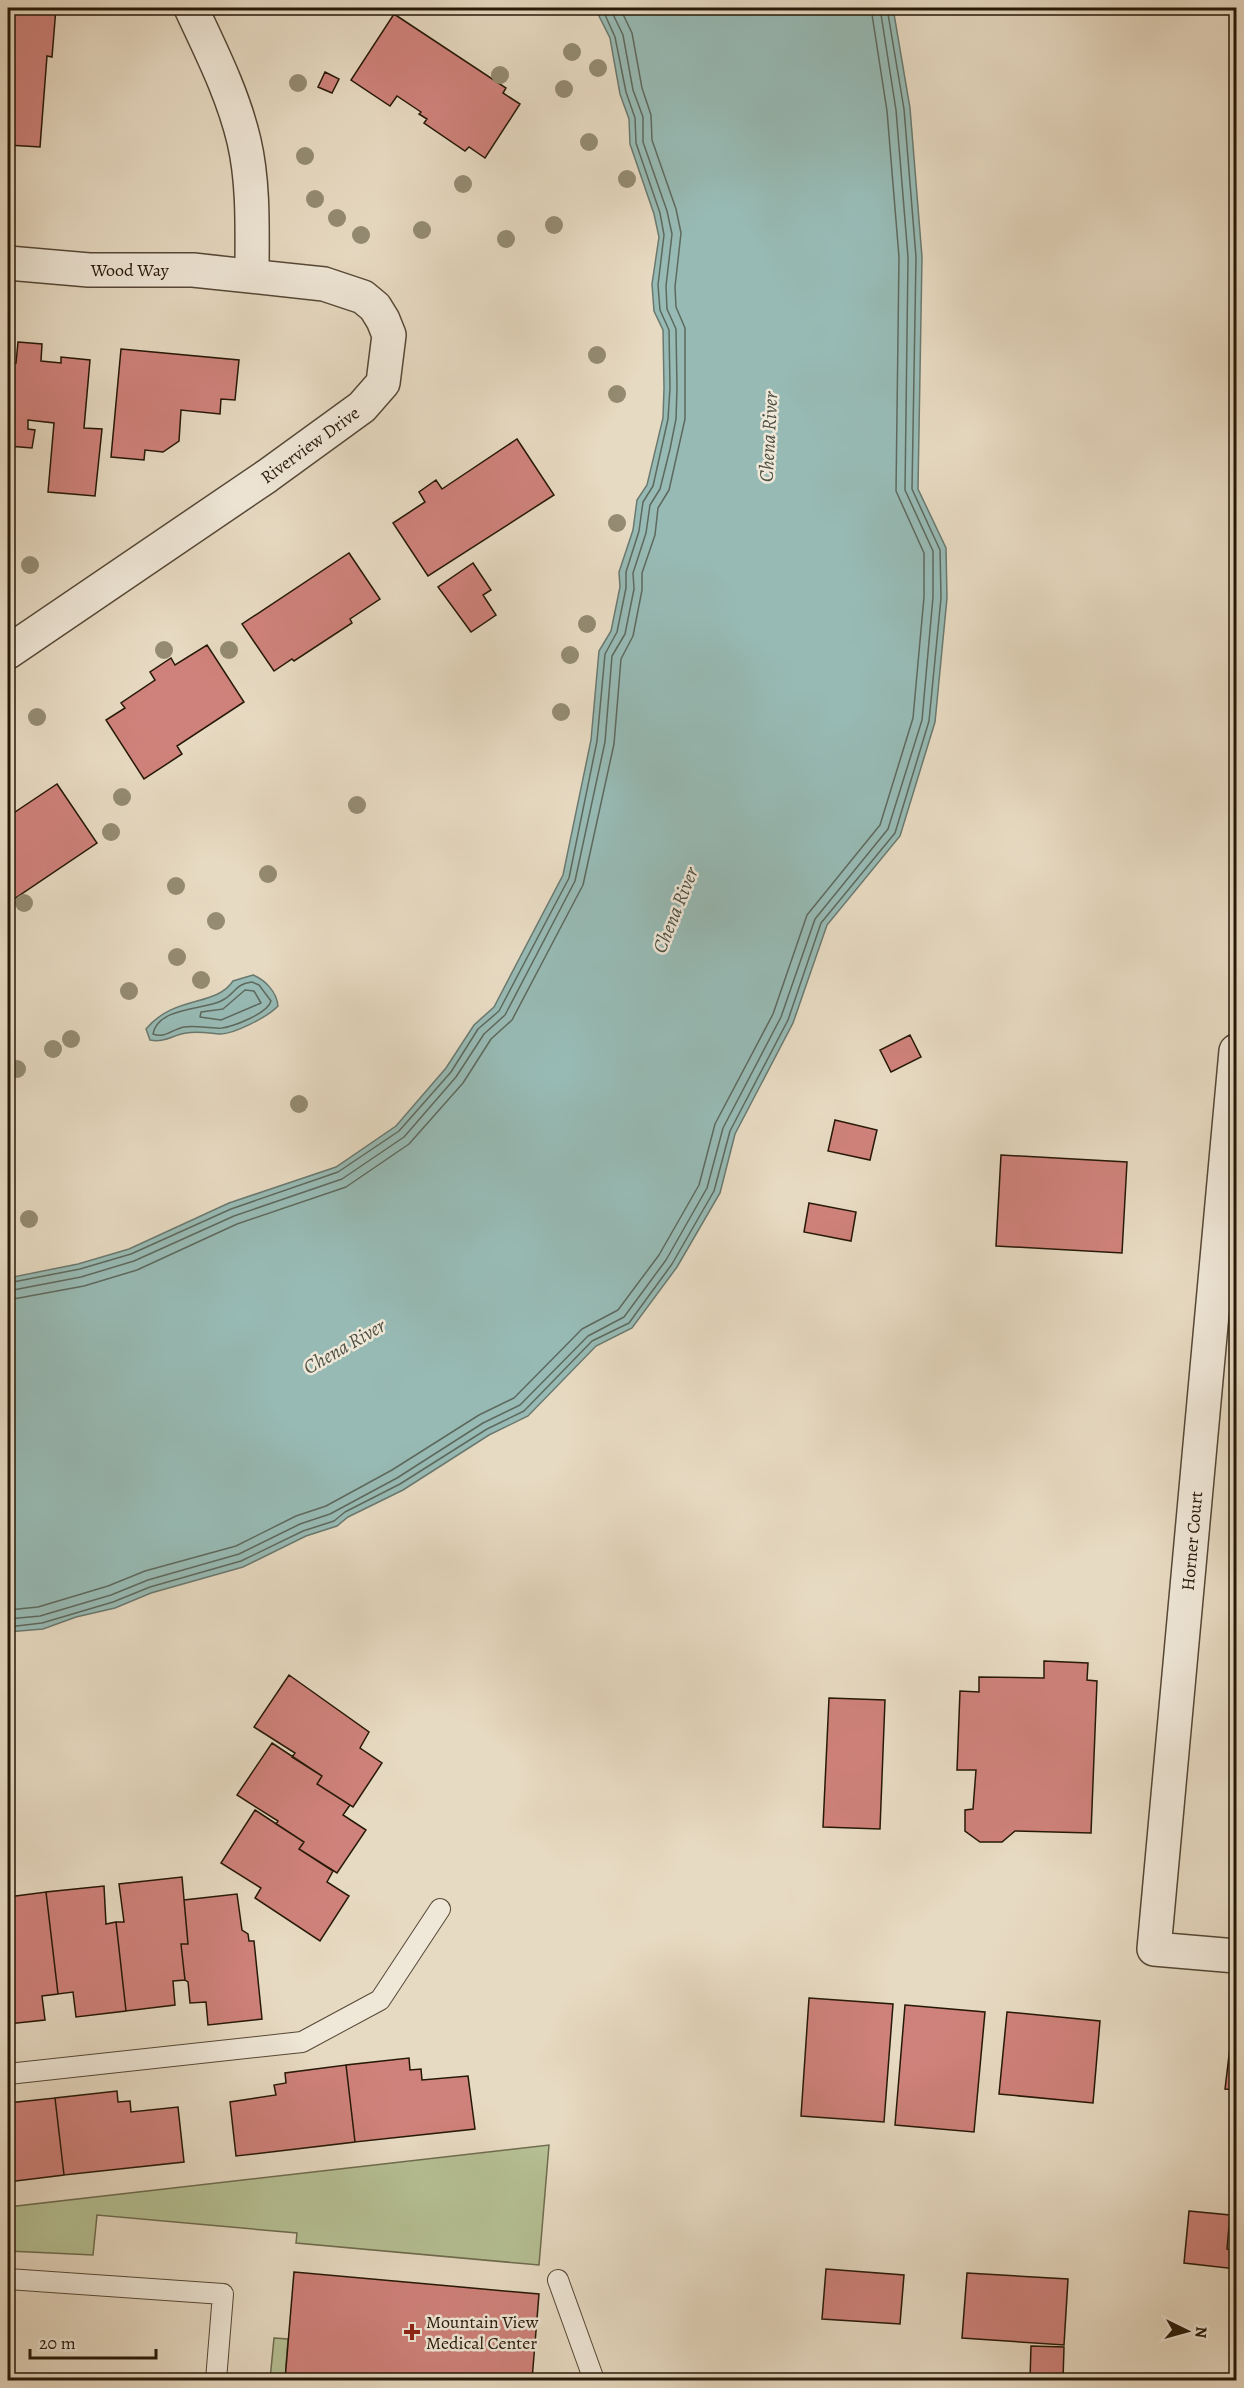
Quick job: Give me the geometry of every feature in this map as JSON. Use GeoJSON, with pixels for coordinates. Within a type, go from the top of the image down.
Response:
{"type":"FeatureCollection","features":[{"type":"Feature","properties":{"kind":"street"},"geometry":{"type":"LineString","coordinates":[[191,8],[223,75],[244,142],[251,196],[252,274]]}},
{"type":"Feature","properties":{"kind":"street","name":"Wood Way"},"geometry":{"type":"LineString","coordinates":[[8,263],[89,270],[194,270],[252,274]]}},
{"type":"Feature","properties":{"kind":"street","name":"Riverview Drive"},"geometry":{"type":"LineString","coordinates":[[8,652],[286,463],[362,407],[383,382],[388,335],[384,320],[375,307],[363,297],[324,284],[252,274]]}},
{"type":"Feature","properties":{"kind":"street","name":"Horner Court"},"geometry":{"type":"LineString","coordinates":[[1236,1052],[1226,1284],[1154,1949],[1236,1956]]}},
{"type":"Feature","properties":{"kind":"lane"},"geometry":{"type":"LineString","coordinates":[[8,2074],[302,2042],[380,2001],[440,1909]]}},
{"type":"Feature","properties":{"kind":"lane"},"geometry":{"type":"LineString","coordinates":[[8,2279],[223,2294],[216,2380]]}},
{"type":"Feature","properties":{"kind":"lane"},"geometry":{"type":"LineString","coordinates":[[558,2280],[594,2380]]}},
{"type":"Feature","properties":{"kind":"green space"},"geometry":{"type":"Polygon","coordinates":[[[549,2145],[539,2265],[296,2243],[297,2233],[97,2215],[93,2255],[8,2251],[8,2207],[549,2145]]]}},
{"type":"Feature","properties":{"kind":"green space"},"geometry":{"type":"Polygon","coordinates":[[[274,2338],[288,2339],[285,2380],[270,2380],[274,2338]]]}},
{"type":"Feature","properties":{"kind":"water","name":"Chena River"},"geometry":{"type":"Polygon","coordinates":[[[595,8],[893,8],[910,108],[922,257],[918,489],[946,548],[947,598],[935,722],[900,836],[827,925],[793,1023],[735,1134],[720,1193],[677,1267],[632,1328],[596,1346],[528,1416],[489,1435],[403,1490],[348,1517],[337,1526],[306,1536],[243,1567],[151,1593],[115,1608],[76,1617],[43,1629],[8,1632],[8,1278],[78,1264],[129,1249],[229,1203],[336,1167],[396,1126],[446,1068],[474,1025],[494,1007],[563,875],[591,740],[599,651],[611,631],[620,587],[619,572],[633,530],[637,500],[647,485],[663,418],[663,330],[654,311],[652,284],[659,237],[654,214],[630,144],[629,119],[620,94],[610,38],[595,8]]]}},
{"type":"Feature","properties":{"kind":"water"},"geometry":{"type":"Polygon","coordinates":[[[253,975],[270,987],[277,1001],[278,1006],[267,1015],[225,1033],[190,1032],[165,1040],[150,1040],[146,1029],[157,1018],[181,1006],[216,995],[233,981],[253,975]]]}},
{"type":"Feature","properties":{"kind":"building"},"geometry":{"type":"Polygon","coordinates":[[[8,8],[56,8],[52,57],[47,56],[40,147],[8,145],[8,8]]]}},
{"type":"Feature","properties":{"kind":"building"},"geometry":{"type":"Polygon","coordinates":[[[394,14],[506,88],[503,93],[520,104],[485,158],[469,147],[465,151],[424,123],[427,119],[419,114],[421,112],[397,96],[390,106],[351,80],[394,14]]]}},
{"type":"Feature","properties":{"kind":"building"},"geometry":{"type":"Polygon","coordinates":[[[325,72],[339,79],[332,93],[318,87],[325,72]]]}},
{"type":"Feature","properties":{"kind":"building"},"geometry":{"type":"Polygon","coordinates":[[[18,342],[42,344],[41,361],[61,363],[61,357],[90,360],[84,428],[102,429],[95,496],[48,492],[54,423],[28,420],[28,429],[35,430],[32,448],[8,446],[8,363],[16,363],[18,342]]]}},
{"type":"Feature","properties":{"kind":"building"},"geometry":{"type":"Polygon","coordinates":[[[121,349],[239,360],[235,400],[221,399],[220,414],[181,410],[179,441],[163,452],[145,450],[144,460],[111,457],[121,349]]]}},
{"type":"Feature","properties":{"kind":"building"},"geometry":{"type":"Polygon","coordinates":[[[517,439],[554,495],[428,576],[393,523],[425,502],[419,492],[436,480],[442,489],[517,439]]]}},
{"type":"Feature","properties":{"kind":"building"},"geometry":{"type":"Polygon","coordinates":[[[349,553],[380,599],[350,619],[352,623],[294,661],[292,659],[274,671],[242,624],[349,553]]]}},
{"type":"Feature","properties":{"kind":"building"},"geometry":{"type":"Polygon","coordinates":[[[473,563],[491,590],[483,595],[496,615],[471,632],[438,587],[473,563]]]}},
{"type":"Feature","properties":{"kind":"building"},"geometry":{"type":"Polygon","coordinates":[[[207,645],[244,702],[177,746],[182,754],[144,779],[106,720],[125,708],[121,703],[155,680],[150,672],[171,658],[175,665],[207,645]]]}},
{"type":"Feature","properties":{"kind":"building"},"geometry":{"type":"Polygon","coordinates":[[[57,784],[97,843],[8,903],[8,806],[10,804],[15,812],[57,784]]]}},
{"type":"Feature","properties":{"kind":"building"},"geometry":{"type":"Polygon","coordinates":[[[910,1035],[921,1057],[891,1072],[880,1050],[910,1035]]]}},
{"type":"Feature","properties":{"kind":"building"},"geometry":{"type":"Polygon","coordinates":[[[835,1120],[877,1130],[870,1160],[828,1151],[835,1120]]]}},
{"type":"Feature","properties":{"kind":"building"},"geometry":{"type":"Polygon","coordinates":[[[1001,1155],[1127,1162],[1122,1253],[996,1246],[1001,1155]]]}},
{"type":"Feature","properties":{"kind":"building"},"geometry":{"type":"Polygon","coordinates":[[[809,1203],[856,1212],[851,1241],[804,1232],[809,1203]]]}},
{"type":"Feature","properties":{"kind":"building"},"geometry":{"type":"Polygon","coordinates":[[[1044,1661],[1088,1663],[1087,1680],[1097,1681],[1091,1833],[1015,1831],[1002,1842],[980,1842],[965,1831],[965,1810],[973,1809],[976,1770],[957,1770],[960,1691],[979,1692],[979,1677],[1044,1678],[1044,1661]]]}},
{"type":"Feature","properties":{"kind":"building"},"geometry":{"type":"Polygon","coordinates":[[[289,1675],[369,1732],[360,1748],[382,1763],[353,1807],[317,1784],[322,1776],[292,1757],[295,1753],[254,1727],[289,1675]]]}},
{"type":"Feature","properties":{"kind":"building"},"geometry":{"type":"Polygon","coordinates":[[[829,1698],[885,1700],[880,1829],[823,1827],[829,1698]]]}},
{"type":"Feature","properties":{"kind":"building"},"geometry":{"type":"Polygon","coordinates":[[[272,1743],[322,1776],[317,1784],[350,1805],[343,1815],[366,1830],[337,1873],[299,1849],[304,1842],[276,1824],[278,1821],[237,1795],[272,1743]]]}},
{"type":"Feature","properties":{"kind":"building"},"geometry":{"type":"Polygon","coordinates":[[[255,1810],[304,1842],[299,1849],[333,1871],[327,1882],[349,1896],[320,1941],[255,1898],[261,1888],[221,1863],[255,1810]]]}},
{"type":"Feature","properties":{"kind":"building"},"geometry":{"type":"Polygon","coordinates":[[[182,1877],[188,1944],[181,1944],[185,1980],[173,1981],[175,2005],[126,2011],[116,1922],[124,1922],[119,1884],[182,1877]]]}},
{"type":"Feature","properties":{"kind":"building"},"geometry":{"type":"Polygon","coordinates":[[[104,1886],[106,1924],[116,1922],[126,2011],[76,2017],[73,1992],[58,1994],[46,1892],[104,1886]]]}},
{"type":"Feature","properties":{"kind":"building"},"geometry":{"type":"Polygon","coordinates":[[[46,1892],[58,1994],[42,1996],[45,2020],[8,2024],[8,1897],[46,1892]]]}},
{"type":"Feature","properties":{"kind":"building"},"geometry":{"type":"Polygon","coordinates":[[[237,1894],[242,1930],[248,1934],[249,1941],[254,1941],[262,2019],[208,2025],[206,2002],[190,2003],[188,1982],[185,1980],[181,1944],[188,1944],[184,1900],[237,1894]]]}},
{"type":"Feature","properties":{"kind":"building"},"geometry":{"type":"Polygon","coordinates":[[[809,1998],[893,2004],[884,2122],[801,2116],[809,1998]]]}},
{"type":"Feature","properties":{"kind":"building"},"geometry":{"type":"Polygon","coordinates":[[[905,2005],[985,2012],[974,2132],[895,2125],[905,2005]]]}},
{"type":"Feature","properties":{"kind":"building"},"geometry":{"type":"Polygon","coordinates":[[[1007,2012],[1100,2021],[1093,2103],[999,2094],[1007,2012]]]}},
{"type":"Feature","properties":{"kind":"building"},"geometry":{"type":"Polygon","coordinates":[[[1230,2047],[1236,2048],[1236,2090],[1225,2089],[1230,2047]]]}},
{"type":"Feature","properties":{"kind":"building"},"geometry":{"type":"Polygon","coordinates":[[[409,2058],[410,2070],[421,2069],[422,2080],[468,2076],[475,2129],[355,2142],[346,2065],[409,2058]]]}},
{"type":"Feature","properties":{"kind":"building"},"geometry":{"type":"Polygon","coordinates":[[[346,2065],[355,2142],[236,2156],[230,2102],[276,2095],[274,2085],[286,2083],[285,2073],[346,2065]]]}},
{"type":"Feature","properties":{"kind":"building"},"geometry":{"type":"Polygon","coordinates":[[[117,2091],[118,2102],[130,2101],[131,2112],[178,2107],[184,2162],[64,2175],[55,2098],[117,2091]]]}},
{"type":"Feature","properties":{"kind":"building"},"geometry":{"type":"Polygon","coordinates":[[[55,2098],[64,2175],[8,2182],[8,2103],[55,2098]]]}},
{"type":"Feature","properties":{"kind":"building"},"geometry":{"type":"Polygon","coordinates":[[[1189,2211],[1230,2215],[1227,2249],[1236,2250],[1236,2269],[1184,2263],[1189,2211]]]}},
{"type":"Feature","properties":{"kind":"building"},"geometry":{"type":"Polygon","coordinates":[[[826,2269],[904,2275],[900,2324],[822,2319],[826,2269]]]}},
{"type":"Feature","properties":{"kind":"building","name":"Mountain View Medical Center"},"geometry":{"type":"Polygon","coordinates":[[[294,2272],[539,2294],[532,2380],[285,2380],[294,2272]]]}},
{"type":"Feature","properties":{"kind":"building"},"geometry":{"type":"Polygon","coordinates":[[[967,2273],[1068,2279],[1064,2345],[962,2338],[967,2273]]]}},
{"type":"Feature","properties":{"kind":"building"},"geometry":{"type":"Polygon","coordinates":[[[1031,2346],[1064,2347],[1063,2380],[1030,2380],[1031,2346]]]}},
{"type":"Feature","properties":{"kind":"place","name":"Mountain View Medical Center"},"geometry":{"type":"Point","coordinates":[412,2332]}}]}
